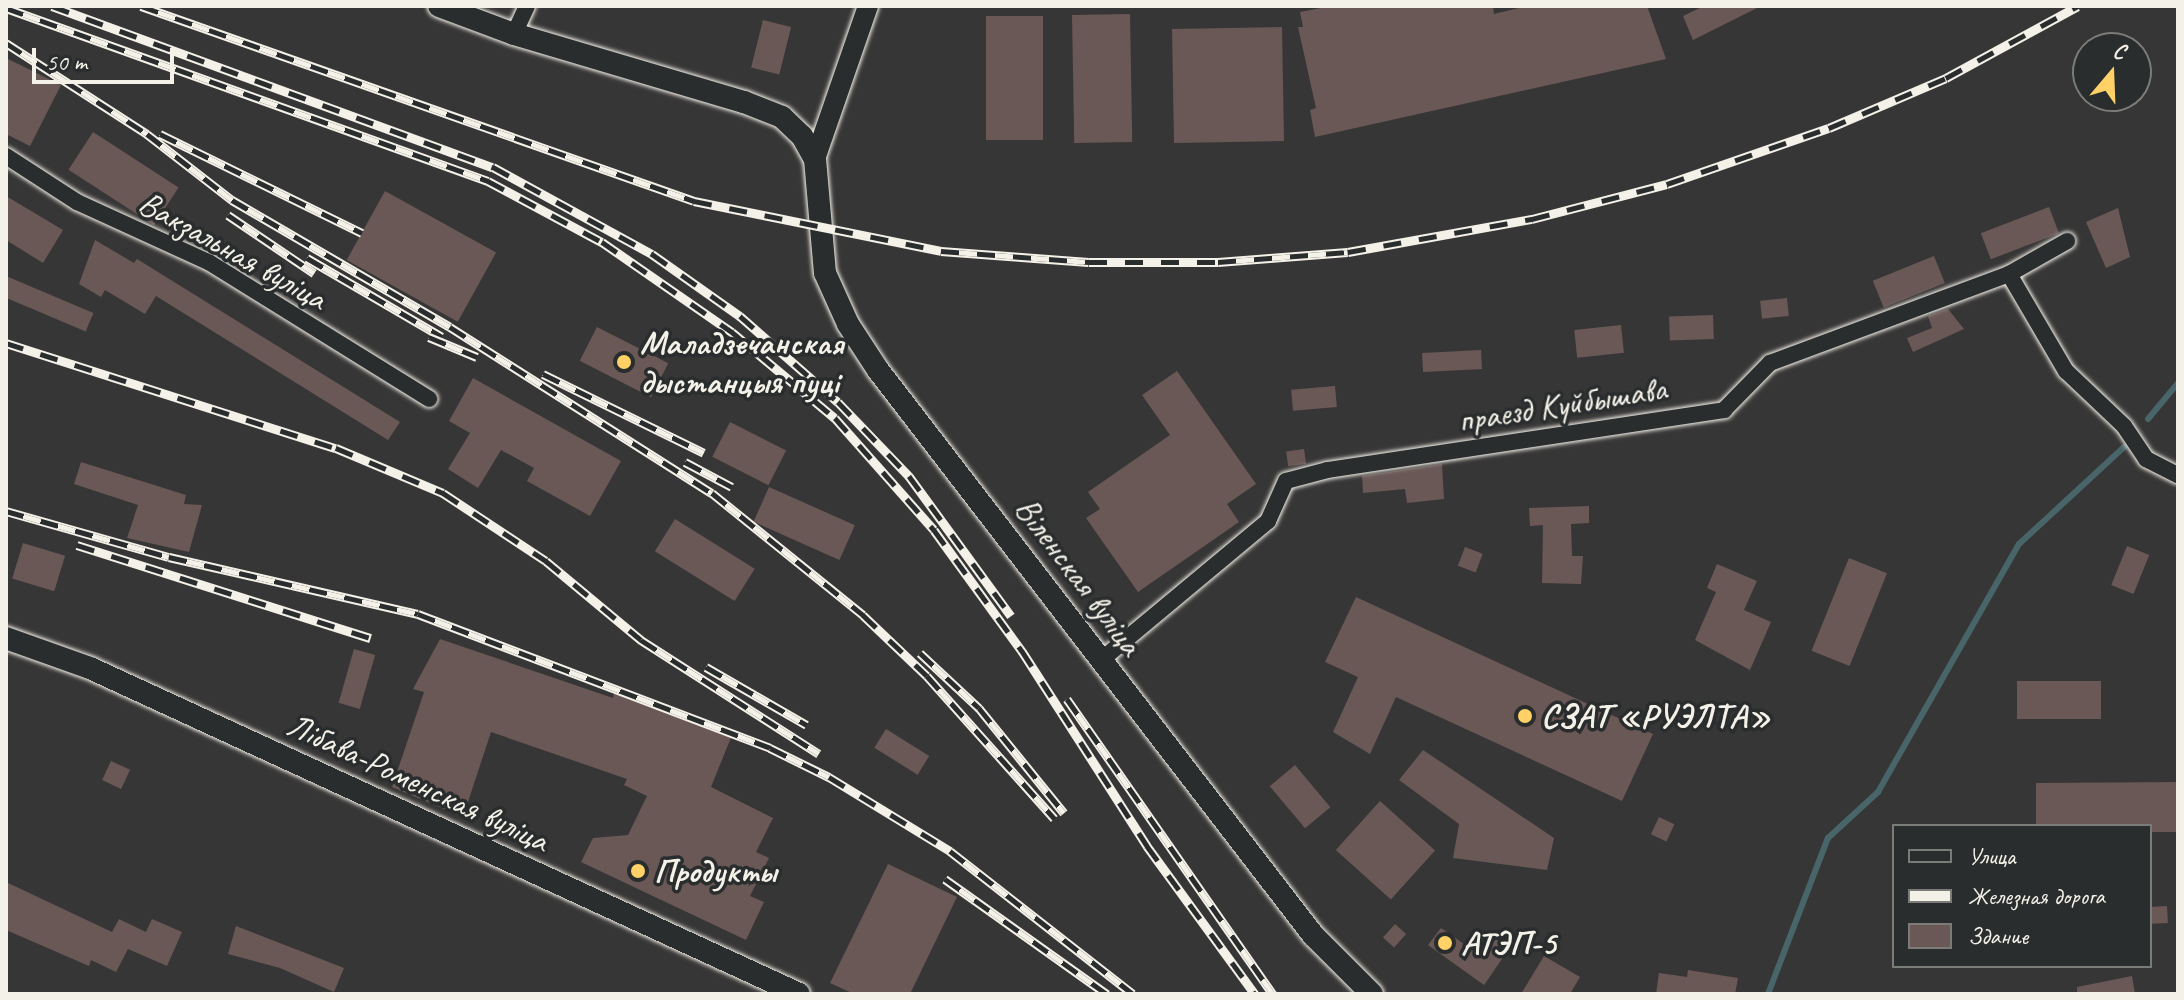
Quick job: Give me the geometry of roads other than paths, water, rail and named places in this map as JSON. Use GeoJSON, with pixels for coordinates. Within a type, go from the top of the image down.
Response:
{"type":"FeatureCollection","features":[{"type":"Feature","properties":{"kind":"main road"},"geometry":{"type":"LineString","coordinates":[[439,6],[514,34],[782,117],[802,136],[815,159]]}},
{"type":"Feature","properties":{"kind":"main road","name":"Віленская вуліца"},"geometry":{"type":"LineString","coordinates":[[815,159],[825,273],[848,324],[1100,661],[1313,935],[1372,994]]}},
{"type":"Feature","properties":{"kind":"main road","name":"Лібава-Роменская вуліца"},"geometry":{"type":"LineString","coordinates":[[6,638],[90,668],[799,994]]}},
{"type":"Feature","properties":{"kind":"street"},"geometry":{"type":"LineString","coordinates":[[514,34],[527,6]]}},
{"type":"Feature","properties":{"kind":"street"},"geometry":{"type":"LineString","coordinates":[[815,159],[868,6]]}},
{"type":"Feature","properties":{"kind":"street","name":"Вакзальная вуліца"},"geometry":{"type":"LineString","coordinates":[[6,156],[77,202],[210,263],[429,399]]}},
{"type":"Feature","properties":{"kind":"street","name":"праезд Куйбышава"},"geometry":{"type":"LineString","coordinates":[[1100,661],[1268,521],[1286,481],[1328,470],[1724,410],[1770,363],[2009,274],[2067,241]]}},
{"type":"Feature","properties":{"kind":"street"},"geometry":{"type":"LineString","coordinates":[[2009,274],[2066,371],[2124,426],[2146,459],[2178,475]]}},
{"type":"Feature","properties":{"kind":"waterway"},"geometry":{"type":"LineString","coordinates":[[2148,419],[2178,383]]}},
{"type":"Feature","properties":{"kind":"waterway"},"geometry":{"type":"LineString","coordinates":[[1768,994],[1828,838],[1878,792],[2019,544],[2124,447]]}},
{"type":"Feature","properties":{"kind":"railway"},"geometry":{"type":"LineString","coordinates":[[52,6],[493,167],[652,254],[740,316],[838,402],[909,476],[1011,616]]}},
{"type":"Feature","properties":{"kind":"railway"},"geometry":{"type":"LineString","coordinates":[[141,6],[694,201],[941,251],[1089,262],[1218,262],[1348,252],[1532,219],[1667,184],[1829,128],[1946,78],[2078,6]]}},
{"type":"Feature","properties":{"kind":"railway"},"geometry":{"type":"LineString","coordinates":[[6,8],[488,181],[602,242],[732,332],[835,418],[934,530],[1022,651],[1147,846],[1255,994]]}},
{"type":"Feature","properties":{"kind":"railway"},"geometry":{"type":"LineString","coordinates":[[6,43],[147,134],[232,200],[450,327],[712,493],[863,615],[927,676],[1054,818]]}},
{"type":"Feature","properties":{"kind":"railway"},"geometry":{"type":"LineString","coordinates":[[160,134],[362,233]]}},
{"type":"Feature","properties":{"kind":"railway"},"geometry":{"type":"LineString","coordinates":[[228,215],[314,273]]}},
{"type":"Feature","properties":{"kind":"railway"},"geometry":{"type":"LineString","coordinates":[[307,258],[442,337]]}},
{"type":"Feature","properties":{"kind":"railway"},"geometry":{"type":"LineString","coordinates":[[429,337],[477,357]]}},
{"type":"Feature","properties":{"kind":"railway"},"geometry":{"type":"LineString","coordinates":[[6,343],[336,448],[443,493],[546,561],[641,640],[819,754]]}},
{"type":"Feature","properties":{"kind":"railway"},"geometry":{"type":"LineString","coordinates":[[543,374],[704,453]]}},
{"type":"Feature","properties":{"kind":"railway"},"geometry":{"type":"LineString","coordinates":[[685,462],[732,487]]}},
{"type":"Feature","properties":{"kind":"railway"},"geometry":{"type":"LineString","coordinates":[[6,511],[169,557],[418,614],[770,748],[829,777],[950,851],[1133,994]]}},
{"type":"Feature","properties":{"kind":"railway"},"geometry":{"type":"LineString","coordinates":[[77,545],[371,638]]}},
{"type":"Feature","properties":{"kind":"railway"},"geometry":{"type":"LineString","coordinates":[[920,653],[979,708],[1064,813]]}},
{"type":"Feature","properties":{"kind":"railway"},"geometry":{"type":"LineString","coordinates":[[706,667],[807,725]]}},
{"type":"Feature","properties":{"kind":"railway"},"geometry":{"type":"LineString","coordinates":[[1067,699],[1273,994]]}},
{"type":"Feature","properties":{"kind":"railway"},"geometry":{"type":"LineString","coordinates":[[945,879],[1107,994]]}},
{"type":"Feature","properties":{"kind":"place","name":"Маладзечанская дыстанцыя пуці"},"geometry":{"type":"Point","coordinates":[624,362]}},
{"type":"Feature","properties":{"kind":"place","name":"СЗАТ «РУЭЛТА»"},"geometry":{"type":"Point","coordinates":[1525,716]}},
{"type":"Feature","properties":{"kind":"place","name":"Продукты"},"geometry":{"type":"Point","coordinates":[638,871]}},
{"type":"Feature","properties":{"kind":"place","name":"АТЭП-5"},"geometry":{"type":"Point","coordinates":[1445,943]}}]}
